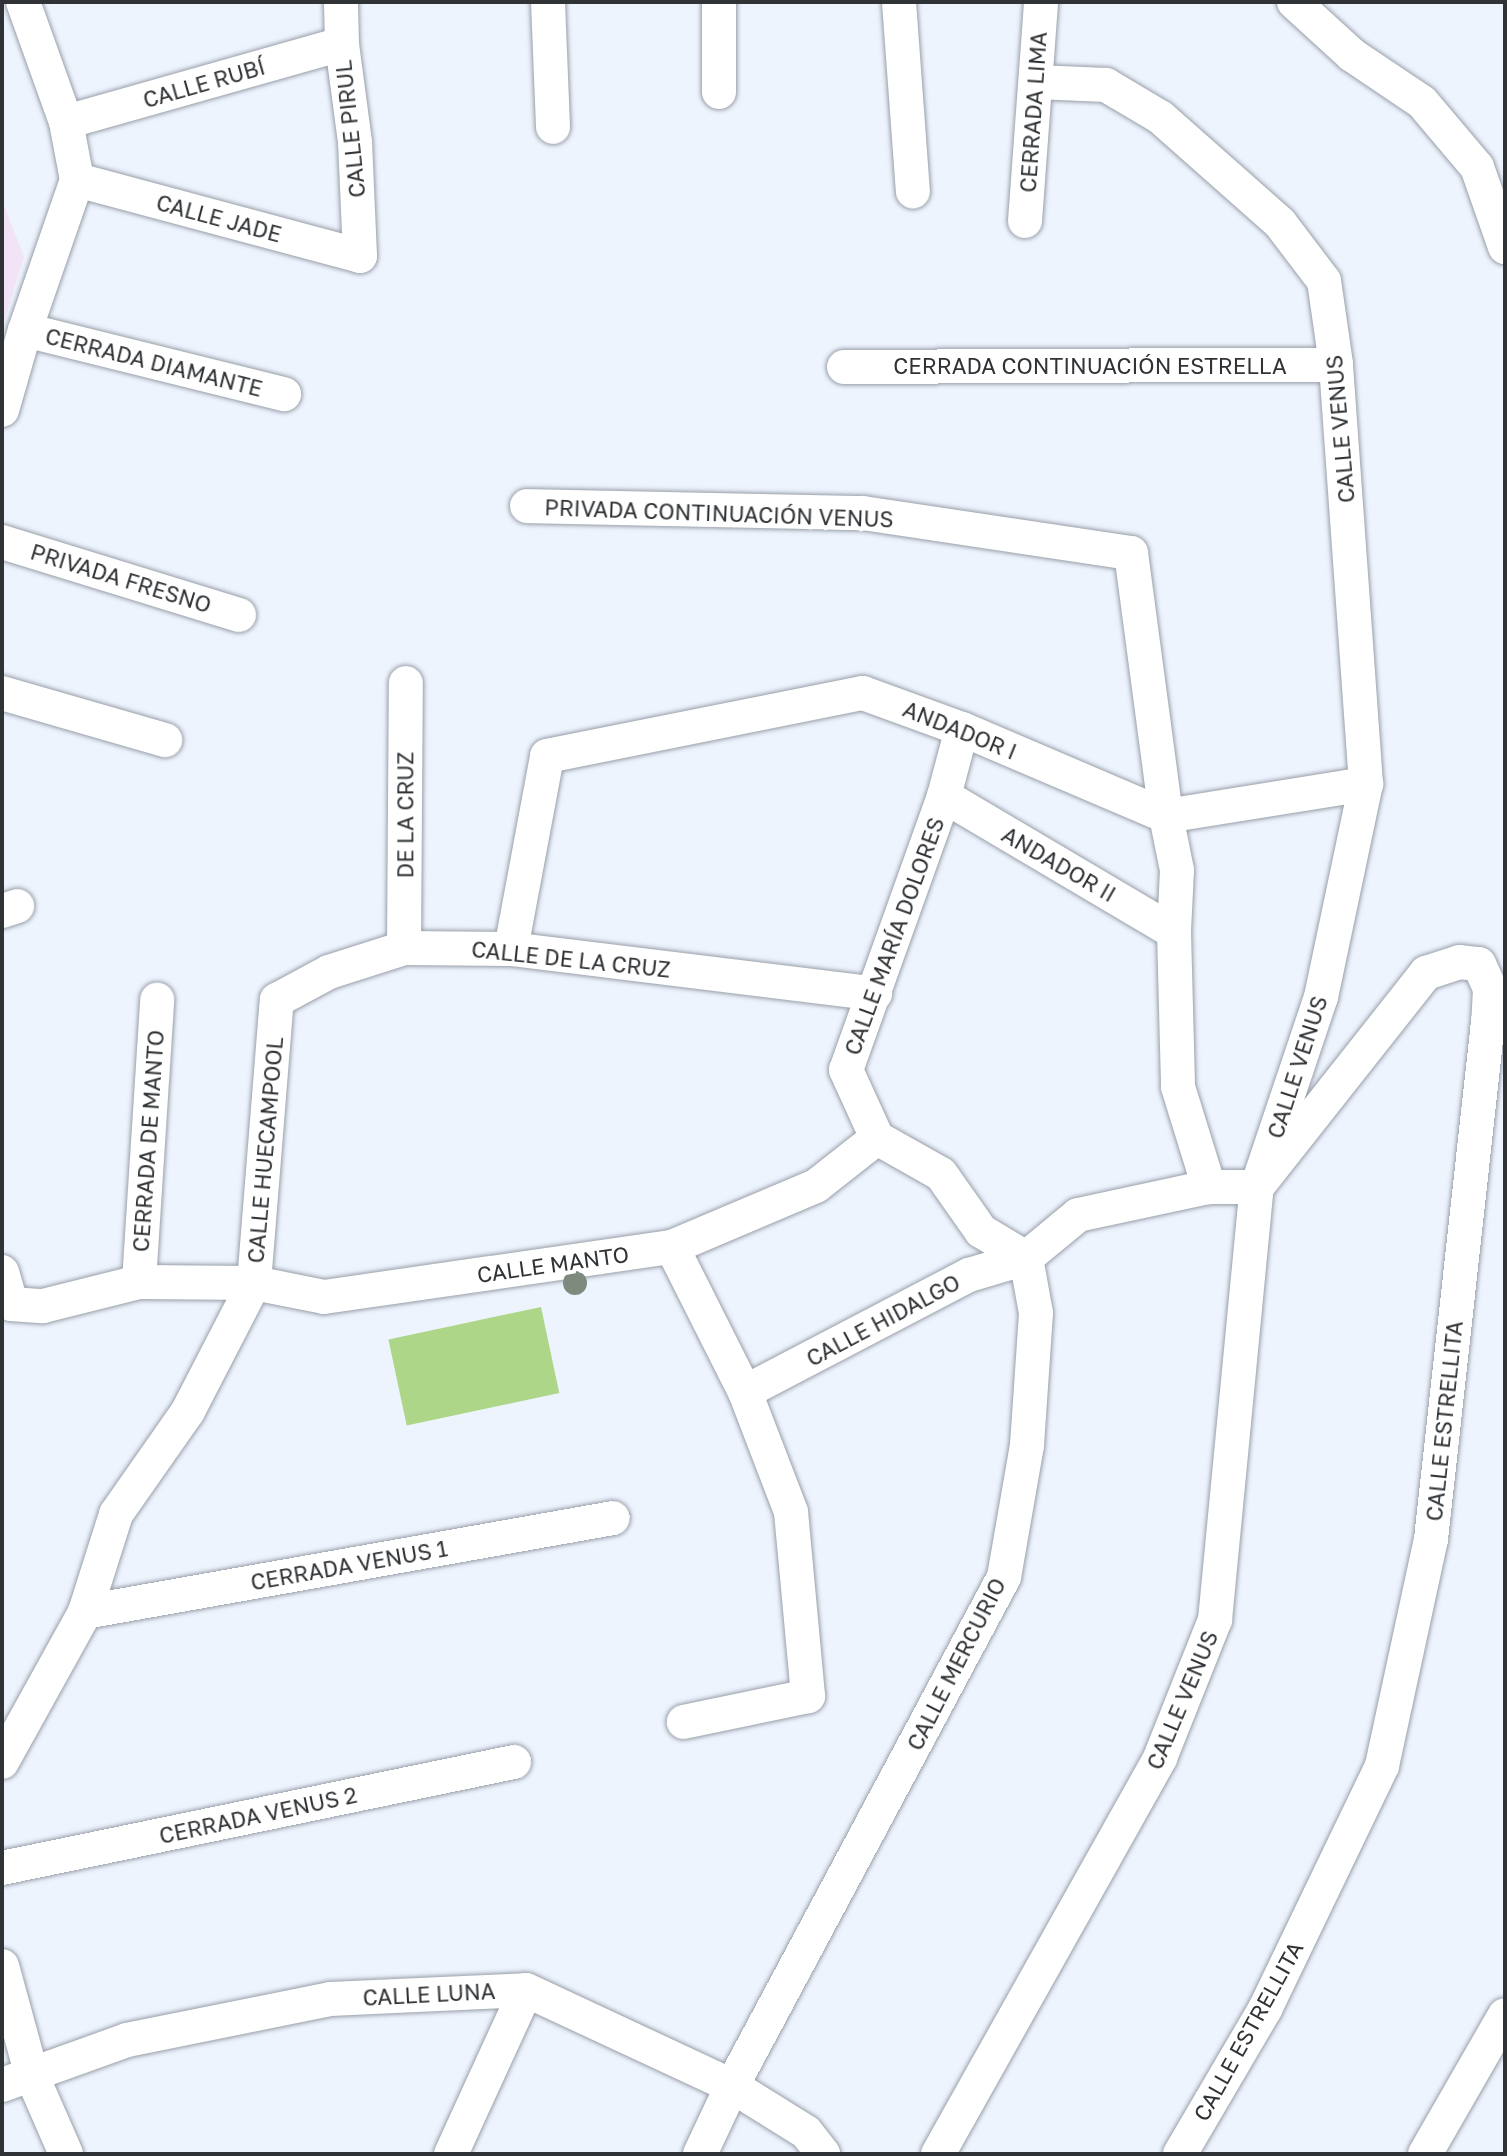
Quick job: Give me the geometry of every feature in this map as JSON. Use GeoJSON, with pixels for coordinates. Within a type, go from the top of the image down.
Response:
{"type":"FeatureCollection","features":[{"type":"Feature","properties":{"kind":"street"},"geometry":{"type":"LineString","coordinates":[[2,410],[25,330],[77,180],[66,122],[23,2]]}},
{"type":"Feature","properties":{"kind":"street","name":"CALLE PIRUL"},"geometry":{"type":"LineString","coordinates":[[341,2],[342,44],[355,142],[360,256]]}},
{"type":"Feature","properties":{"kind":"street"},"geometry":{"type":"LineString","coordinates":[[548,2],[553,127]]}},
{"type":"Feature","properties":{"kind":"street"},"geometry":{"type":"LineString","coordinates":[[719,2],[719,92]]}},
{"type":"Feature","properties":{"kind":"street"},"geometry":{"type":"LineString","coordinates":[[899,2],[913,191]]}},
{"type":"Feature","properties":{"kind":"street","name":"CERRADA LIMA"},"geometry":{"type":"LineString","coordinates":[[1025,221],[1041,2]]}},
{"type":"Feature","properties":{"kind":"street"},"geometry":{"type":"LineString","coordinates":[[1294,2],[1352,55],[1422,102],[1477,167],[1505,247]]}},
{"type":"Feature","properties":{"kind":"street","name":"CALLE RUBÍ"},"geometry":{"type":"LineString","coordinates":[[66,122],[342,44]]}},
{"type":"Feature","properties":{"kind":"street","name":"CALLE VENUS"},"geometry":{"type":"LineString","coordinates":[[938,2154],[1160,1758],[1215,1620],[1257,1187],[1321,997],[1366,784],[1336,364],[1324,281],[1280,223],[1160,117],[1106,85],[1036,82]]}},
{"type":"Feature","properties":{"kind":"street","name":"CALLE JADE"},"geometry":{"type":"LineString","coordinates":[[77,180],[360,256]]}},
{"type":"Feature","properties":{"kind":"street","name":"CERRADA DIAMANTE"},"geometry":{"type":"LineString","coordinates":[[25,330],[284,394]]}},
{"type":"Feature","properties":{"kind":"street","name":"CERRADA CONTINUACIÓN ESTRELLA"},"geometry":{"type":"LineString","coordinates":[[844,367],[1336,364]]}},
{"type":"Feature","properties":{"kind":"street","name":"PRIVADA CONTINUACIÓN VENUS"},"geometry":{"type":"LineString","coordinates":[[527,506],[863,513],[1131,553],[1166,816],[1177,870],[1174,932],[1178,1087],[1209,1187]]}},
{"type":"Feature","properties":{"kind":"street","name":"PRIVADA FRESNO"},"geometry":{"type":"LineString","coordinates":[[2,542],[239,615]]}},
{"type":"Feature","properties":{"kind":"street","name":"DE LA CRUZ"},"geometry":{"type":"LineString","coordinates":[[404,948],[406,683]]}},
{"type":"Feature","properties":{"kind":"street"},"geometry":{"type":"LineString","coordinates":[[2,693],[165,740]]}},
{"type":"Feature","properties":{"kind":"street","name":"ANDADOR I"},"geometry":{"type":"LineString","coordinates":[[511,949],[547,756],[863,693],[962,729],[1166,816]]}},
{"type":"Feature","properties":{"kind":"street","name":"CALLE MARÍA DOLORES"},"geometry":{"type":"LineString","coordinates":[[877,1138],[846,1070],[944,796],[962,729]]}},
{"type":"Feature","properties":{"kind":"street"},"geometry":{"type":"LineString","coordinates":[[1166,816],[1366,784]]}},
{"type":"Feature","properties":{"kind":"street","name":"ANDADOR II"},"geometry":{"type":"LineString","coordinates":[[944,796],[1174,932]]}},
{"type":"Feature","properties":{"kind":"street","name":"CALLE DE LA CRUZ"},"geometry":{"type":"LineString","coordinates":[[277,1000],[329,972],[404,948],[511,949],[875,994]]}},
{"type":"Feature","properties":{"kind":"street","name":"CALLE ESTRELLITA"},"geometry":{"type":"LineString","coordinates":[[1180,2154],[1265,2009],[1382,1766],[1431,1539],[1488,1022],[1490,989],[1479,964],[1459,962],[1426,973],[1257,1187]]}},
{"type":"Feature","properties":{"kind":"street","name":"CERRADA DE MANTO"},"geometry":{"type":"LineString","coordinates":[[139,1282],[157,1000]]}},
{"type":"Feature","properties":{"kind":"street","name":"CALLE HUECAMPOOL"},"geometry":{"type":"LineString","coordinates":[[2,1762],[85,1612],[116,1514],[188,1411],[254,1283],[277,1000]]}},
{"type":"Feature","properties":{"kind":"street"},"geometry":{"type":"LineString","coordinates":[[877,1138],[941,1174],[981,1231],[1026,1258],[1078,1215],[1209,1187],[1257,1187]]}},
{"type":"Feature","properties":{"kind":"street","name":"CALLE MANTO"},"geometry":{"type":"LineString","coordinates":[[6,1288],[43,1306],[139,1282],[254,1283],[324,1297],[672,1247],[816,1186],[877,1138]]}},
{"type":"Feature","properties":{"kind":"street"},"geometry":{"type":"LineString","coordinates":[[672,1247],[745,1392],[791,1512],[808,1696],[684,1722]]}},
{"type":"Feature","properties":{"kind":"street","name":"CALLE HIDALGO"},"geometry":{"type":"LineString","coordinates":[[745,1392],[969,1275],[1026,1258]]}},
{"type":"Feature","properties":{"kind":"street","name":"CALLE MERCURIO"},"geometry":{"type":"LineString","coordinates":[[700,2154],[732,2086],[1004,1577],[1027,1445],[1036,1313],[1026,1258]]}},
{"type":"Feature","properties":{"kind":"street","name":"CERRADA VENUS 1"},"geometry":{"type":"LineString","coordinates":[[85,1612],[613,1518]]}},
{"type":"Feature","properties":{"kind":"street","name":"CERRADA VENUS 2"},"geometry":{"type":"LineString","coordinates":[[2,1868],[514,1762]]}},
{"type":"Feature","properties":{"kind":"street"},"geometry":{"type":"LineString","coordinates":[[2,1966],[17,2081],[66,2154]]}},
{"type":"Feature","properties":{"kind":"street"},"geometry":{"type":"LineString","coordinates":[[451,2154],[526,1990]]}},
{"type":"Feature","properties":{"kind":"street","name":"CALLE LUNA"},"geometry":{"type":"LineString","coordinates":[[17,2081],[127,2040],[330,1999],[526,1990],[732,2086],[806,2132],[823,2154]]}},
{"type":"Feature","properties":{"kind":"street"},"geometry":{"type":"LineString","coordinates":[[1425,2154],[1505,2015]]}},
{"type":"Feature","properties":{"kind":"shaded area"},"geometry":{"type":"Polygon","coordinates":[[[2,200],[24,257],[2,328],[2,200]]]}},
{"type":"Feature","properties":{"kind":"green space"},"geometry":{"type":"Polygon","coordinates":[[[541,1307],[559,1393],[407,1426],[388,1339],[541,1307]]]}}]}
